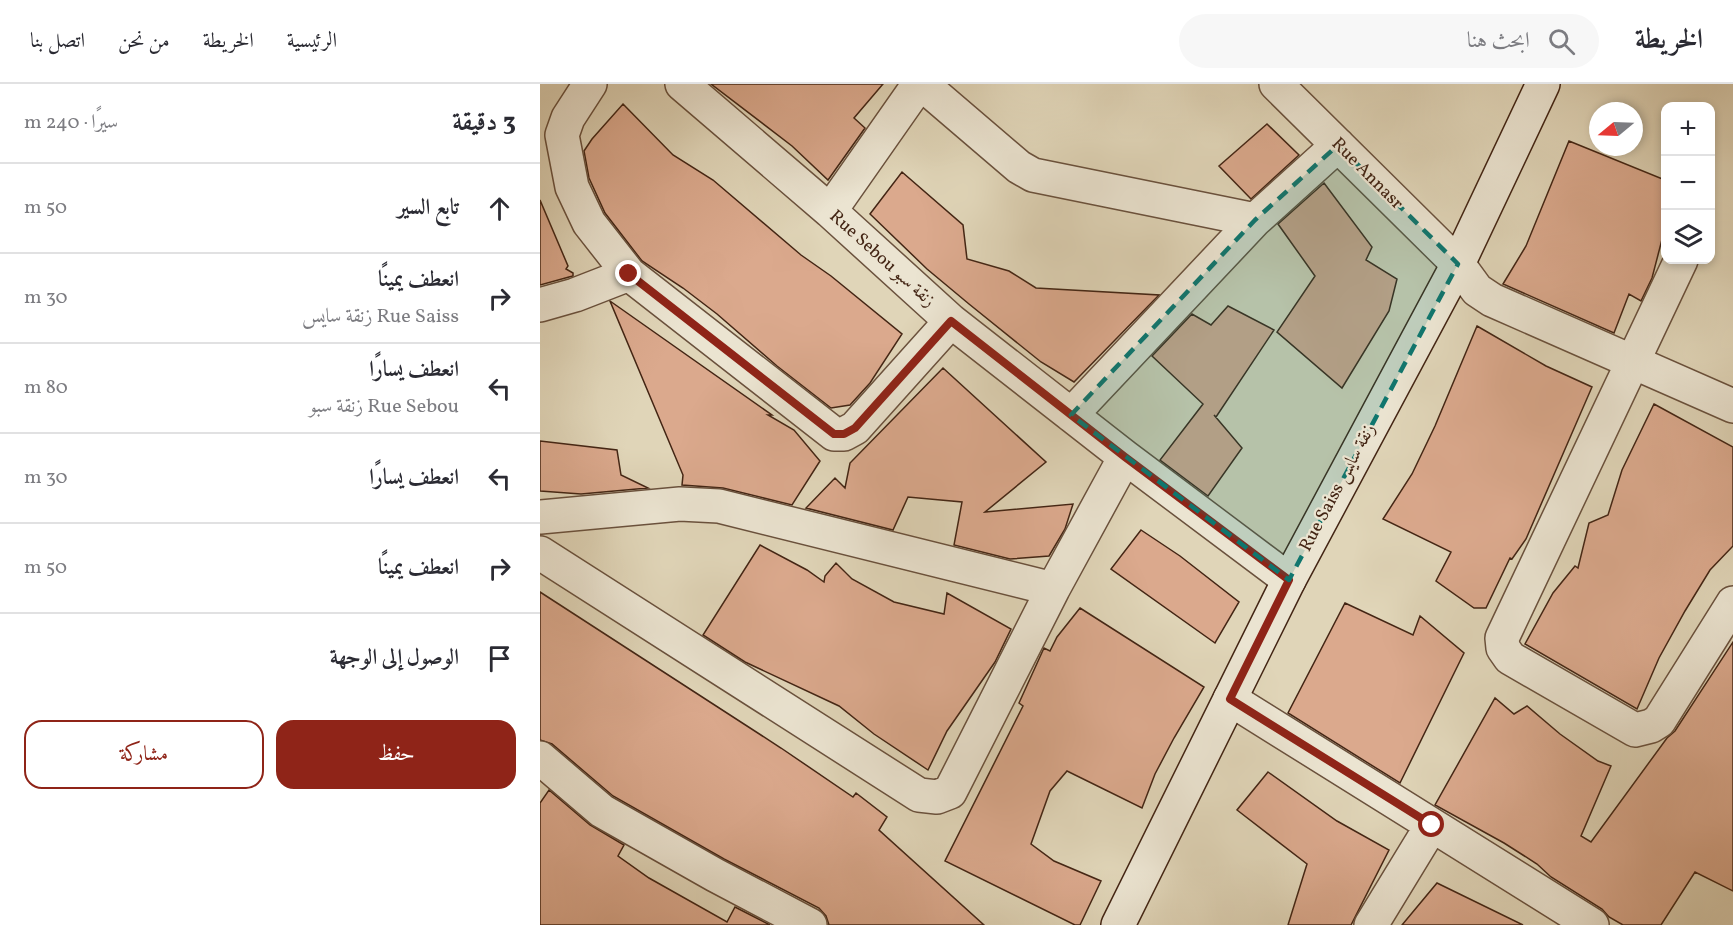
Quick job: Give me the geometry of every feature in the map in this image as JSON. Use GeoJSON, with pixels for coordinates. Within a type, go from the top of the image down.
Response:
{"type":"FeatureCollection","features":[{"type":"Feature","properties":{"kind":"street"},"geometry":{"type":"LineString","coordinates":[[590,84],[568,118],[562,135],[572,187],[589,223],[629,274],[834,434],[844,434],[855,428],[951,321]]}},
{"type":"Feature","properties":{"kind":"street","name":"Rue Sebou زنقة سبو"},"geometry":{"type":"LineString","coordinates":[[682,84],[830,211],[951,321],[1125,457],[1289,580]]}},
{"type":"Feature","properties":{"kind":"street"},"geometry":{"type":"LineString","coordinates":[[830,211],[920,84],[1019,168],[1033,175],[1255,220]]}},
{"type":"Feature","properties":{"kind":"street","name":"Rue Annasr"},"geometry":{"type":"LineString","coordinates":[[1276,84],[1458,264],[1477,290],[1492,300],[1733,406]]}},
{"type":"Feature","properties":{"kind":"street","name":"Rue Saiss زنقة سايس"},"geometry":{"type":"LineString","coordinates":[[1118,925],[1289,580],[1458,264],[1544,84]]}},
{"type":"Feature","properties":{"kind":"street"},"geometry":{"type":"LineString","coordinates":[[1071,415],[1255,220],[1338,145]]}},
{"type":"Feature","properties":{"kind":"street"},"geometry":{"type":"LineString","coordinates":[[1679,264],[1502,638],[1503,648],[1509,658],[1635,730],[1651,726],[1659,721],[1733,603]]}},
{"type":"Feature","properties":{"kind":"street"},"geometry":{"type":"LineString","coordinates":[[540,305],[575,295],[629,274]]}},
{"type":"Feature","properties":{"kind":"street"},"geometry":{"type":"LineString","coordinates":[[540,553],[919,795],[937,797],[950,792],[1053,589],[1125,457]]}},
{"type":"Feature","properties":{"kind":"street"},"geometry":{"type":"LineString","coordinates":[[540,517],[680,504],[719,506],[1053,589]]}},
{"type":"Feature","properties":{"kind":"street"},"geometry":{"type":"LineString","coordinates":[[1230,699],[1592,925]]}},
{"type":"Feature","properties":{"kind":"street"},"geometry":{"type":"LineString","coordinates":[[540,758],[602,811],[715,875],[810,925]]}},
{"type":"Feature","properties":{"kind":"street"},"geometry":{"type":"LineString","coordinates":[[1371,925],[1432,825]]}},
{"type":"Feature","properties":{"kind":"highlighted area"},"geometry":{"type":"Polygon","coordinates":[[[1338,145],[1458,264],[1289,580],[1071,415],[1255,220],[1338,145]]]}},
{"type":"Feature","properties":{"kind":"building"},"geometry":{"type":"Polygon","coordinates":[[[711,84],[883,84],[854,118],[865,128],[828,180],[792,146],[711,84]]]}},
{"type":"Feature","properties":{"kind":"building"},"geometry":{"type":"Polygon","coordinates":[[[623,104],[673,155],[713,180],[801,255],[831,276],[902,334],[870,383],[850,405],[831,408],[777,366],[717,314],[642,261],[605,213],[589,178],[584,151],[623,104]]]}},
{"type":"Feature","properties":{"kind":"building"},"geometry":{"type":"Polygon","coordinates":[[[1267,124],[1299,155],[1251,199],[1219,166],[1267,124]]]}},
{"type":"Feature","properties":{"kind":"building"},"geometry":{"type":"Polygon","coordinates":[[[1569,141],[1589,149],[1589,156],[1606,156],[1661,178],[1661,243],[1652,278],[1641,301],[1629,294],[1614,333],[1503,284],[1526,246],[1569,141]]]}},
{"type":"Feature","properties":{"kind":"building"},"geometry":{"type":"Polygon","coordinates":[[[902,172],[963,225],[967,259],[1009,271],[1036,288],[1159,295],[1074,382],[1041,362],[969,304],[927,269],[870,214],[902,172]]]}},
{"type":"Feature","properties":{"kind":"building"},"geometry":{"type":"Polygon","coordinates":[[[1324,183],[1372,247],[1366,260],[1397,279],[1389,311],[1342,388],[1277,332],[1315,276],[1278,224],[1324,183]]]}},
{"type":"Feature","properties":{"kind":"building"},"geometry":{"type":"Polygon","coordinates":[[[540,200],[568,266],[566,269],[573,273],[573,276],[540,285],[540,200]]]}},
{"type":"Feature","properties":{"kind":"building"},"geometry":{"type":"Polygon","coordinates":[[[610,301],[772,415],[768,415],[794,430],[820,461],[792,505],[723,488],[682,485],[683,475],[610,301]]]}},
{"type":"Feature","properties":{"kind":"building"},"geometry":{"type":"Polygon","coordinates":[[[1228,306],[1274,330],[1216,417],[1214,415],[1242,448],[1208,496],[1160,460],[1203,404],[1152,356],[1192,314],[1211,325],[1228,306]]]}},
{"type":"Feature","properties":{"kind":"building"},"geometry":{"type":"Polygon","coordinates":[[[1477,326],[1546,366],[1592,387],[1526,539],[1512,559],[1510,558],[1486,608],[1474,608],[1436,581],[1451,552],[1383,519],[1412,474],[1477,326]]]}},
{"type":"Feature","properties":{"kind":"building"},"geometry":{"type":"Polygon","coordinates":[[[943,368],[1046,462],[985,512],[1073,504],[1065,529],[1049,556],[1010,559],[954,545],[962,502],[908,497],[893,530],[806,508],[835,478],[845,488],[850,463],[943,368]]]}},
{"type":"Feature","properties":{"kind":"building"},"geometry":{"type":"Polygon","coordinates":[[[1654,404],[1733,447],[1733,546],[1710,570],[1685,611],[1659,658],[1637,709],[1525,644],[1553,593],[1575,566],[1578,568],[1589,523],[1608,515],[1622,470],[1654,404]]]}},
{"type":"Feature","properties":{"kind":"building"},"geometry":{"type":"Polygon","coordinates":[[[540,441],[617,450],[621,475],[648,488],[581,494],[540,491],[540,441]]]}},
{"type":"Feature","properties":{"kind":"building"},"geometry":{"type":"Polygon","coordinates":[[[1141,530],[1180,556],[1239,602],[1215,643],[1111,569],[1141,530]]]}},
{"type":"Feature","properties":{"kind":"building"},"geometry":{"type":"Polygon","coordinates":[[[760,545],[807,570],[824,582],[825,576],[836,563],[852,579],[894,602],[944,614],[947,593],[1011,629],[995,662],[947,731],[928,770],[874,734],[839,706],[745,662],[703,635],[760,545]]]}},
{"type":"Feature","properties":{"kind":"building"},"geometry":{"type":"Polygon","coordinates":[[[540,592],[853,797],[856,793],[887,817],[879,830],[984,925],[829,925],[826,916],[819,908],[724,859],[613,796],[552,744],[540,740],[540,592]]]}},
{"type":"Feature","properties":{"kind":"building"},"geometry":{"type":"Polygon","coordinates":[[[1345,603],[1413,635],[1420,616],[1464,653],[1400,783],[1288,713],[1345,603]]]}},
{"type":"Feature","properties":{"kind":"building"},"geometry":{"type":"Polygon","coordinates":[[[1080,608],[1204,687],[1155,774],[1142,808],[1067,771],[1050,791],[1031,844],[1054,861],[1101,881],[1080,925],[1075,925],[945,861],[1023,706],[1019,703],[1044,648],[1050,651],[1057,637],[1080,608]]]}},
{"type":"Feature","properties":{"kind":"building"},"geometry":{"type":"Polygon","coordinates":[[[1733,642],[1733,891],[1695,872],[1661,925],[1623,925],[1551,877],[1537,864],[1435,805],[1495,698],[1514,714],[1527,706],[1560,734],[1598,761],[1611,766],[1581,836],[1591,842],[1667,738],[1675,731],[1733,642]]]}},
{"type":"Feature","properties":{"kind":"building"},"geometry":{"type":"Polygon","coordinates":[[[1268,772],[1337,821],[1389,850],[1351,925],[1288,925],[1307,864],[1237,810],[1268,772]]]}},
{"type":"Feature","properties":{"kind":"building"},"geometry":{"type":"Polygon","coordinates":[[[549,790],[590,825],[624,845],[618,856],[649,878],[727,922],[735,907],[770,925],[540,925],[540,803],[549,790]]]}},
{"type":"Feature","properties":{"kind":"building"},"geometry":{"type":"Polygon","coordinates":[[[1437,883],[1523,925],[1402,925],[1437,883]]]}},
{"type":"Feature","properties":{"kind":"route"},"geometry":{"type":"LineString","coordinates":[[629,274],[834,434],[844,434],[855,428],[951,321],[1125,457],[1289,580],[1230,699],[1432,825]]}}]}
